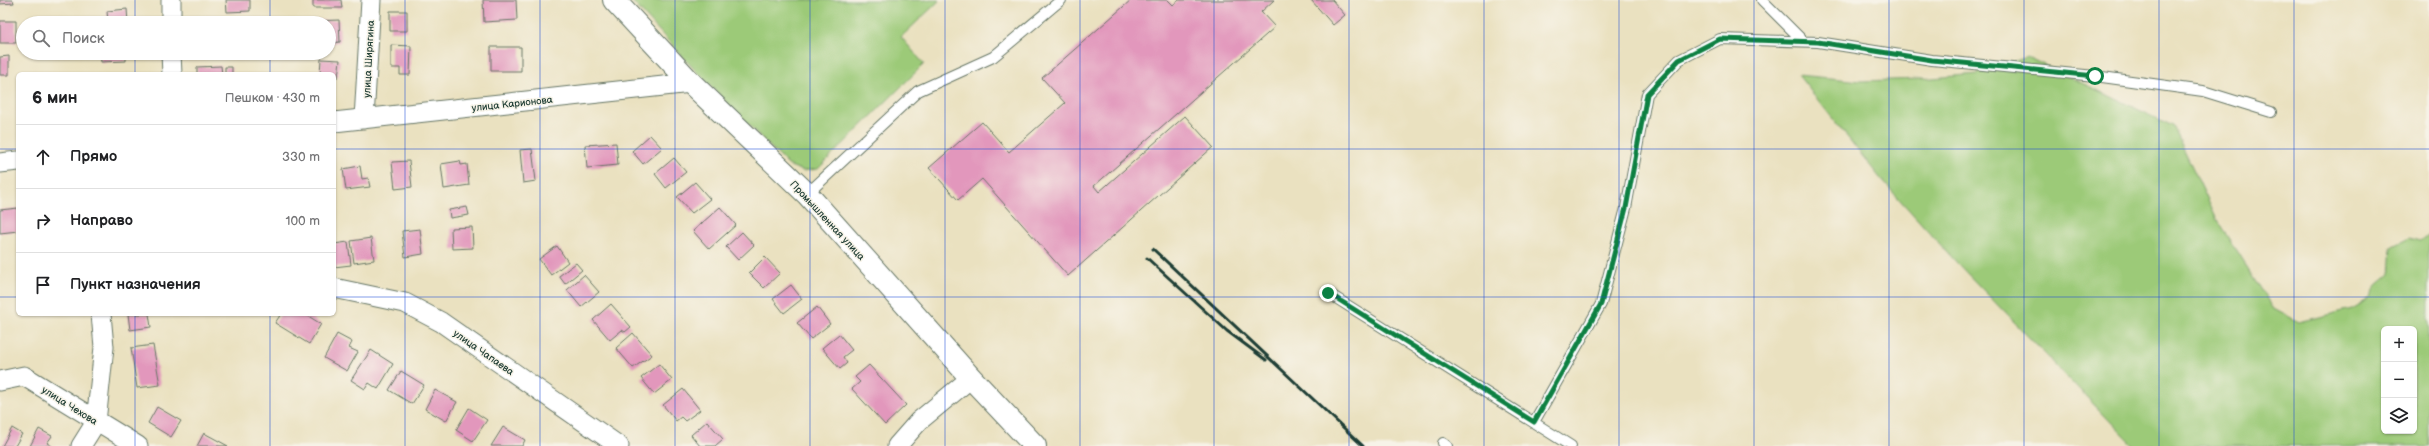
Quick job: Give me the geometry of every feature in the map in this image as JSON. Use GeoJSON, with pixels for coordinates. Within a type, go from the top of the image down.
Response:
{"type":"FeatureCollection","features":[{"type":"Feature","properties":{"kind":"street"},"geometry":{"type":"LineString","coordinates":[[171,0],[171,16]]}},
{"type":"Feature","properties":{"kind":"street","name":"улица Ширягина"},"geometry":{"type":"LineString","coordinates":[[364,119],[371,0]]}},
{"type":"Feature","properties":{"kind":"street","name":"Промышленная улица"},"geometry":{"type":"LineString","coordinates":[[614,0],[691,83],[807,194],[971,378],[1035,446]]}},
{"type":"Feature","properties":{"kind":"street"},"geometry":{"type":"LineString","coordinates":[[171,60],[172,72]]}},
{"type":"Feature","properties":{"kind":"street","name":"улица Карионова"},"geometry":{"type":"LineString","coordinates":[[336,122],[691,83]]}},
{"type":"Feature","properties":{"kind":"street"},"geometry":{"type":"LineString","coordinates":[[0,163],[16,161]]}},
{"type":"Feature","properties":{"kind":"street","name":"улица Чапаева"},"geometry":{"type":"LineString","coordinates":[[336,288],[405,303],[441,322],[619,446]]}},
{"type":"Feature","properties":{"kind":"street"},"geometry":{"type":"LineString","coordinates":[[80,446],[96,422],[104,347],[101,316]]}},
{"type":"Feature","properties":{"kind":"street","name":"улица Чехова"},"geometry":{"type":"LineString","coordinates":[[0,381],[24,376],[96,422],[138,446]]}},
{"type":"Feature","properties":{"kind":"street"},"geometry":{"type":"LineString","coordinates":[[897,446],[919,422],[971,378]]}},
{"type":"Feature","properties":{"kind":"lane"},"geometry":{"type":"LineString","coordinates":[[807,194],[918,91],[993,58],[1061,0]]}},
{"type":"Feature","properties":{"kind":"lane"},"geometry":{"type":"LineString","coordinates":[[1762,0],[1803,41]]}},
{"type":"Feature","properties":{"kind":"lane"},"geometry":{"type":"LineString","coordinates":[[1534,422],[1601,304],[1626,208],[1647,94],[1679,60],[1720,39],[1818,42],[1932,60],[2095,76],[2203,91],[2271,112]]}},
{"type":"Feature","properties":{"kind":"lane"},"geometry":{"type":"LineString","coordinates":[[1328,293],[1571,446]]}},
{"type":"Feature","properties":{"kind":"green space"},"geometry":{"type":"Polygon","coordinates":[[[631,0],[940,0],[901,37],[924,64],[818,169],[803,171],[788,165],[693,68],[631,0]]]}},
{"type":"Feature","properties":{"kind":"green space"},"geometry":{"type":"Polygon","coordinates":[[[2027,57],[2173,126],[2217,220],[2272,308],[2298,322],[2352,309],[2369,299],[2377,285],[2390,274],[2392,247],[2409,238],[2421,241],[2429,234],[2429,446],[2134,446],[1958,264],[1880,178],[1798,75],[1861,81],[1921,79],[1977,74],[2027,57]]]}},
{"type":"Feature","properties":{"kind":"building"},"geometry":{"type":"Polygon","coordinates":[[[0,0],[13,0],[14,3],[0,4],[0,0]]]}},
{"type":"Feature","properties":{"kind":"building"},"geometry":{"type":"Polygon","coordinates":[[[226,0],[250,0],[250,11],[227,12],[226,0]]]}},
{"type":"Feature","properties":{"kind":"building"},"geometry":{"type":"Polygon","coordinates":[[[313,0],[341,0],[342,8],[313,8],[313,0]]]}},
{"type":"Feature","properties":{"kind":"building"},"geometry":{"type":"Polygon","coordinates":[[[483,0],[516,0],[517,20],[484,22],[483,0]]]}},
{"type":"Feature","properties":{"kind":"building"},"geometry":{"type":"Polygon","coordinates":[[[1131,0],[1168,0],[1173,5],[1179,0],[1274,0],[1261,12],[1275,27],[1094,186],[1099,192],[1185,116],[1213,147],[1068,276],[982,179],[958,200],[929,168],[982,122],[1009,152],[1065,103],[1042,78],[1131,0]]]}},
{"type":"Feature","properties":{"kind":"building"},"geometry":{"type":"Polygon","coordinates":[[[1311,0],[1332,0],[1345,15],[1333,25],[1311,0]]]}},
{"type":"Feature","properties":{"kind":"building"},"geometry":{"type":"Polygon","coordinates":[[[127,9],[128,16],[107,16],[107,11],[127,9]]]}},
{"type":"Feature","properties":{"kind":"building"},"geometry":{"type":"Polygon","coordinates":[[[390,11],[407,11],[407,31],[390,31],[390,11]]]}},
{"type":"Feature","properties":{"kind":"building"},"geometry":{"type":"Polygon","coordinates":[[[336,20],[339,20],[340,42],[336,42],[336,20]]]}},
{"type":"Feature","properties":{"kind":"building"},"geometry":{"type":"Polygon","coordinates":[[[0,21],[16,21],[16,43],[0,43],[0,21]]]}},
{"type":"Feature","properties":{"kind":"building"},"geometry":{"type":"Polygon","coordinates":[[[391,45],[411,46],[410,75],[400,75],[400,68],[391,68],[391,45]]]}},
{"type":"Feature","properties":{"kind":"building"},"geometry":{"type":"Polygon","coordinates":[[[491,47],[521,47],[521,71],[491,71],[491,47]]]}},
{"type":"Feature","properties":{"kind":"building"},"geometry":{"type":"Polygon","coordinates":[[[9,56],[9,75],[0,75],[0,57],[9,56]]]}},
{"type":"Feature","properties":{"kind":"building"},"geometry":{"type":"Polygon","coordinates":[[[101,60],[126,60],[126,61],[101,62],[101,60]]]}},
{"type":"Feature","properties":{"kind":"building"},"geometry":{"type":"Polygon","coordinates":[[[321,60],[340,60],[338,77],[336,77],[336,72],[320,72],[321,60]]]}},
{"type":"Feature","properties":{"kind":"building"},"geometry":{"type":"Polygon","coordinates":[[[221,66],[222,72],[197,72],[197,67],[221,66]]]}},
{"type":"Feature","properties":{"kind":"building"},"geometry":{"type":"Polygon","coordinates":[[[225,67],[232,67],[232,72],[225,72],[225,67]]]}},
{"type":"Feature","properties":{"kind":"building"},"geometry":{"type":"Polygon","coordinates":[[[650,135],[662,148],[643,164],[632,151],[650,135]]]}},
{"type":"Feature","properties":{"kind":"building"},"geometry":{"type":"Polygon","coordinates":[[[616,143],[618,165],[587,168],[585,145],[616,143]]]}},
{"type":"Feature","properties":{"kind":"building"},"geometry":{"type":"Polygon","coordinates":[[[532,149],[536,181],[523,183],[520,150],[532,149]]]}},
{"type":"Feature","properties":{"kind":"building"},"geometry":{"type":"Polygon","coordinates":[[[674,158],[686,172],[666,188],[655,174],[674,158]]]}},
{"type":"Feature","properties":{"kind":"building"},"geometry":{"type":"Polygon","coordinates":[[[409,161],[412,187],[395,189],[392,162],[409,161]]]}},
{"type":"Feature","properties":{"kind":"building"},"geometry":{"type":"Polygon","coordinates":[[[460,161],[461,165],[467,164],[469,185],[444,189],[441,164],[460,161]]]}},
{"type":"Feature","properties":{"kind":"building"},"geometry":{"type":"Polygon","coordinates":[[[360,166],[362,179],[368,178],[370,187],[346,190],[343,169],[360,166]]]}},
{"type":"Feature","properties":{"kind":"building"},"geometry":{"type":"Polygon","coordinates":[[[695,182],[710,199],[692,213],[677,197],[695,182]]]}},
{"type":"Feature","properties":{"kind":"building"},"geometry":{"type":"Polygon","coordinates":[[[467,207],[469,215],[450,218],[449,210],[467,207]]]}},
{"type":"Feature","properties":{"kind":"building"},"geometry":{"type":"Polygon","coordinates":[[[720,207],[736,225],[709,249],[693,231],[720,207]]]}},
{"type":"Feature","properties":{"kind":"building"},"geometry":{"type":"Polygon","coordinates":[[[16,208],[16,231],[0,233],[0,210],[16,208]]]}},
{"type":"Feature","properties":{"kind":"building"},"geometry":{"type":"Polygon","coordinates":[[[472,227],[473,248],[452,249],[451,228],[472,227]]]}},
{"type":"Feature","properties":{"kind":"building"},"geometry":{"type":"Polygon","coordinates":[[[420,229],[423,254],[405,257],[402,231],[420,229]]]}},
{"type":"Feature","properties":{"kind":"building"},"geometry":{"type":"Polygon","coordinates":[[[742,232],[754,245],[738,260],[726,247],[742,232]]]}},
{"type":"Feature","properties":{"kind":"building"},"geometry":{"type":"Polygon","coordinates":[[[371,238],[374,260],[354,263],[351,241],[371,238]]]}},
{"type":"Feature","properties":{"kind":"building"},"geometry":{"type":"Polygon","coordinates":[[[348,242],[351,265],[336,267],[336,244],[348,242]]]}},
{"type":"Feature","properties":{"kind":"building"},"geometry":{"type":"Polygon","coordinates":[[[557,246],[568,262],[551,275],[539,259],[557,246]]]}},
{"type":"Feature","properties":{"kind":"building"},"geometry":{"type":"Polygon","coordinates":[[[765,257],[780,273],[764,288],[749,273],[765,257]]]}},
{"type":"Feature","properties":{"kind":"building"},"geometry":{"type":"Polygon","coordinates":[[[576,263],[582,270],[565,284],[559,276],[576,263]]]}},
{"type":"Feature","properties":{"kind":"building"},"geometry":{"type":"Polygon","coordinates":[[[584,275],[599,292],[581,307],[567,290],[584,275]]]}},
{"type":"Feature","properties":{"kind":"building"},"geometry":{"type":"Polygon","coordinates":[[[791,285],[802,299],[784,313],[773,299],[791,285]]]}},
{"type":"Feature","properties":{"kind":"building"},"geometry":{"type":"Polygon","coordinates":[[[611,304],[631,327],[625,332],[622,330],[610,340],[593,320],[611,304]]]}},
{"type":"Feature","properties":{"kind":"building"},"geometry":{"type":"Polygon","coordinates":[[[817,307],[830,324],[811,339],[797,323],[817,307]]]}},
{"type":"Feature","properties":{"kind":"building"},"geometry":{"type":"Polygon","coordinates":[[[128,316],[149,316],[151,327],[130,330],[128,316]]]}},
{"type":"Feature","properties":{"kind":"building"},"geometry":{"type":"Polygon","coordinates":[[[280,316],[308,316],[321,324],[309,344],[275,323],[280,316]]]}},
{"type":"Feature","properties":{"kind":"building"},"geometry":{"type":"Polygon","coordinates":[[[633,333],[652,355],[633,368],[616,348],[633,333]]]}},
{"type":"Feature","properties":{"kind":"building"},"geometry":{"type":"Polygon","coordinates":[[[337,334],[352,342],[349,348],[358,352],[347,371],[324,358],[337,334]]]}},
{"type":"Feature","properties":{"kind":"building"},"geometry":{"type":"Polygon","coordinates":[[[839,334],[852,350],[843,357],[847,363],[840,369],[822,348],[839,334]]]}},
{"type":"Feature","properties":{"kind":"building"},"geometry":{"type":"Polygon","coordinates":[[[153,345],[160,385],[137,388],[131,348],[153,345]]]}},
{"type":"Feature","properties":{"kind":"building"},"geometry":{"type":"Polygon","coordinates":[[[371,350],[393,364],[378,389],[369,383],[365,389],[351,380],[371,350]]]}},
{"type":"Feature","properties":{"kind":"building"},"geometry":{"type":"Polygon","coordinates":[[[659,364],[672,380],[654,394],[641,378],[659,364]]]}},
{"type":"Feature","properties":{"kind":"building"},"geometry":{"type":"Polygon","coordinates":[[[869,365],[906,405],[885,425],[852,389],[860,382],[855,377],[869,365]]]}},
{"type":"Feature","properties":{"kind":"building"},"geometry":{"type":"Polygon","coordinates":[[[401,371],[424,385],[412,404],[389,390],[401,371]]]}},
{"type":"Feature","properties":{"kind":"building"},"geometry":{"type":"Polygon","coordinates":[[[683,389],[700,410],[685,421],[681,417],[676,421],[663,405],[683,389]]]}},
{"type":"Feature","properties":{"kind":"building"},"geometry":{"type":"Polygon","coordinates":[[[435,390],[457,402],[446,421],[425,409],[435,390]]]}},
{"type":"Feature","properties":{"kind":"building"},"geometry":{"type":"Polygon","coordinates":[[[157,407],[181,421],[171,437],[148,423],[157,407]]]}},
{"type":"Feature","properties":{"kind":"building"},"geometry":{"type":"Polygon","coordinates":[[[469,408],[487,420],[473,441],[456,430],[469,408]]]}},
{"type":"Feature","properties":{"kind":"building"},"geometry":{"type":"Polygon","coordinates":[[[707,421],[723,439],[715,446],[700,446],[691,435],[707,421]]]}},
{"type":"Feature","properties":{"kind":"building"},"geometry":{"type":"Polygon","coordinates":[[[503,427],[525,440],[522,446],[491,446],[503,427]]]}},
{"type":"Feature","properties":{"kind":"building"},"geometry":{"type":"Polygon","coordinates":[[[12,428],[22,434],[15,446],[2,446],[12,428]]]}},
{"type":"Feature","properties":{"kind":"building"},"geometry":{"type":"Polygon","coordinates":[[[39,429],[52,436],[47,443],[52,446],[30,446],[39,429]]]}},
{"type":"Feature","properties":{"kind":"building"},"geometry":{"type":"Polygon","coordinates":[[[204,433],[228,446],[197,446],[204,433]]]}},
{"type":"Feature","properties":{"kind":"railway"},"geometry":{"type":"LineString","coordinates":[[1153,249],[1363,446]]}},
{"type":"Feature","properties":{"kind":"railway"},"geometry":{"type":"LineString","coordinates":[[1147,258],[1227,331],[1266,360]]}},
{"type":"Feature","properties":{"kind":"route"},"geometry":{"type":"LineString","coordinates":[[1328,293],[1534,422],[1601,304],[1626,208],[1647,94],[1679,60],[1720,39],[1818,42],[1932,60],[2095,76]]}}]}
